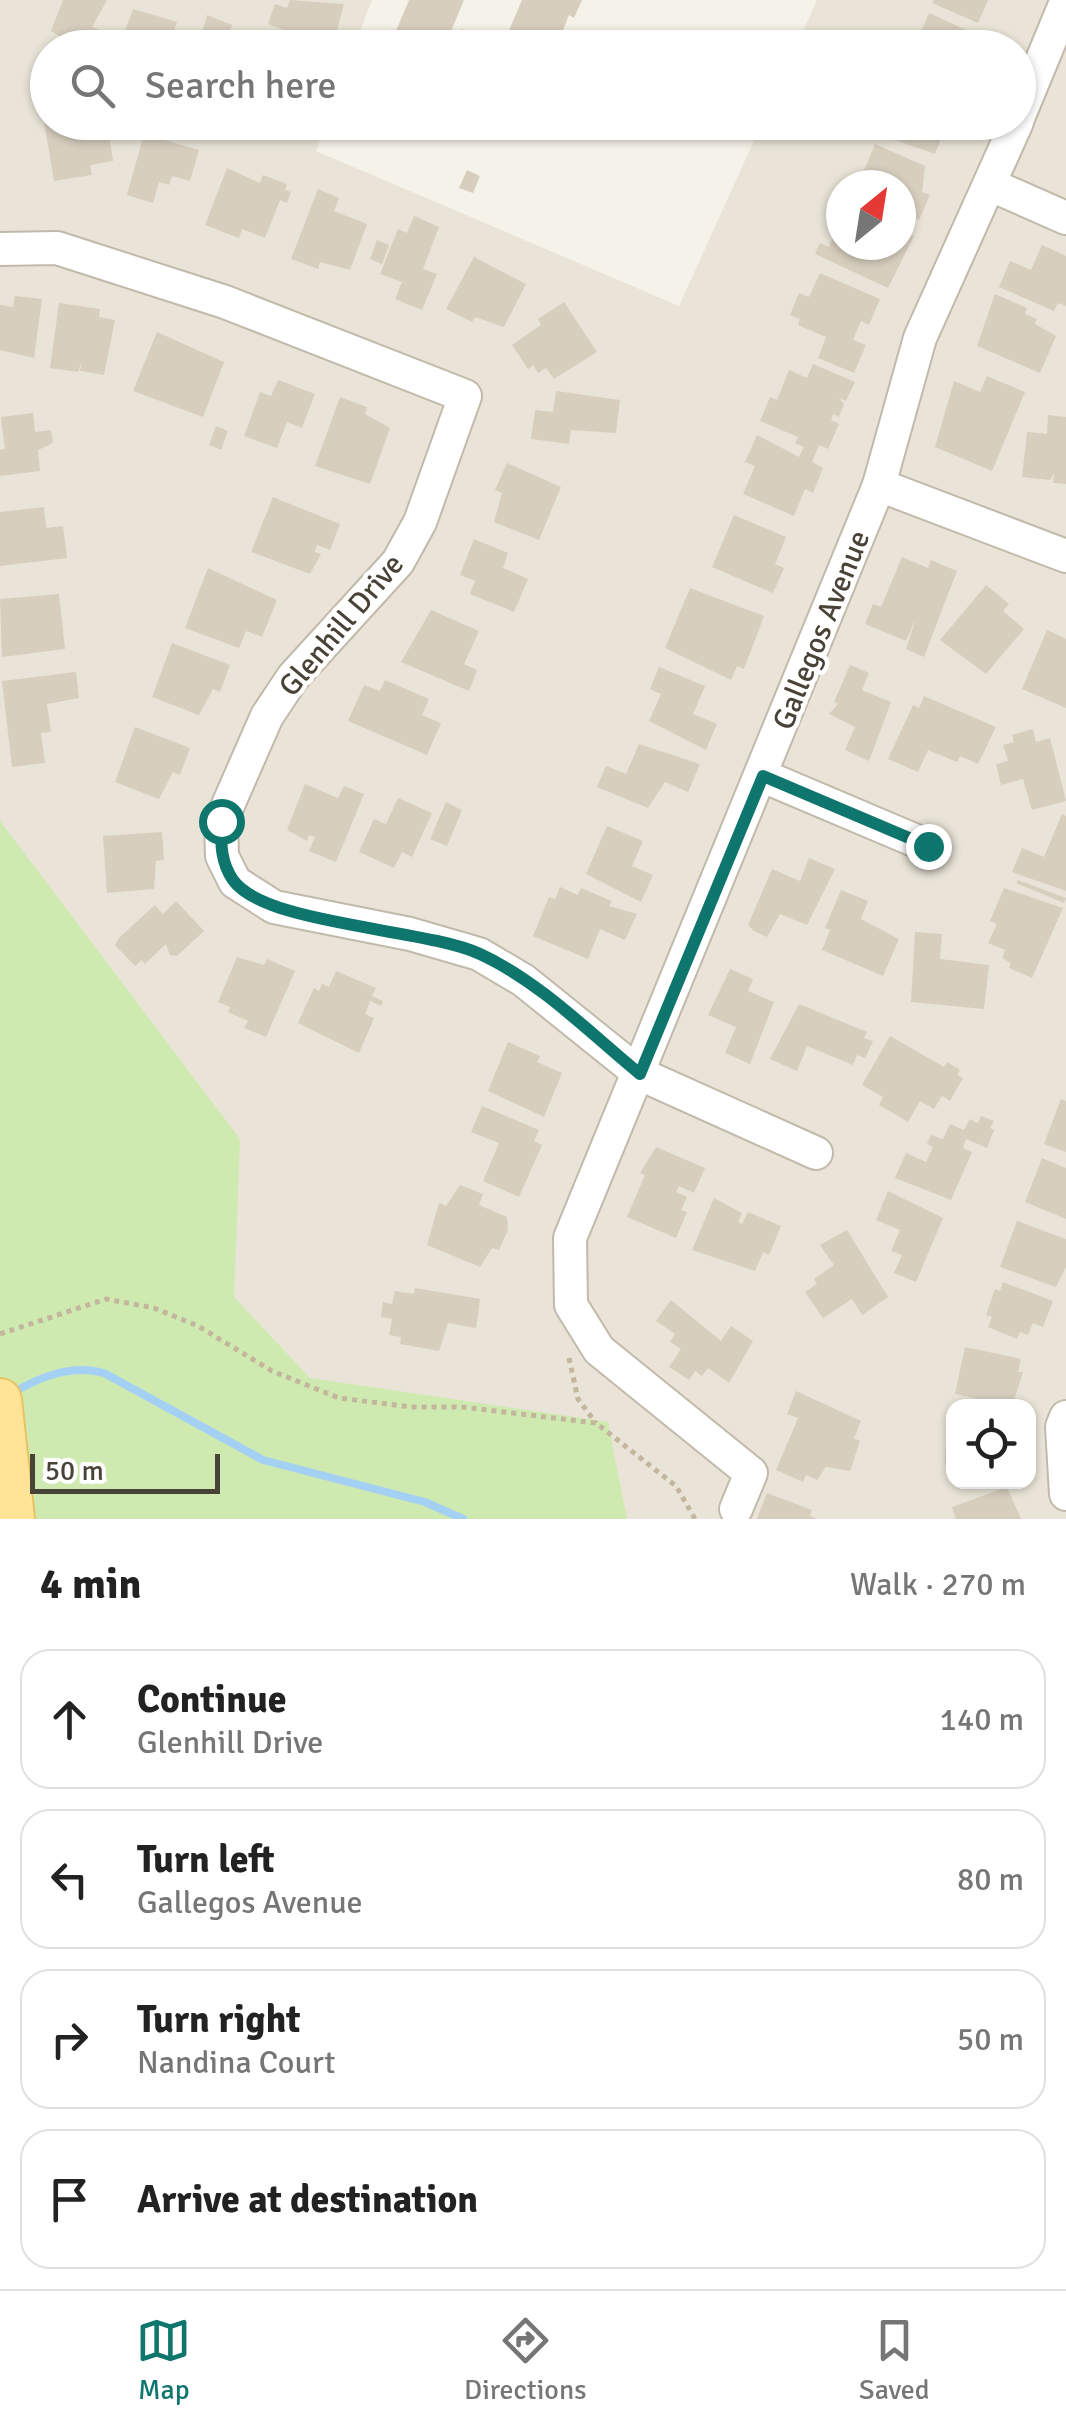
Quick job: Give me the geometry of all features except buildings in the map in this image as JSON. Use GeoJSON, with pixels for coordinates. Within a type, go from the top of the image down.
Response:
{"type":"FeatureCollection","features":[{"type":"Feature","properties":{"kind":"main road"},"geometry":{"type":"LineString","coordinates":[[0,1400],[12,1505]]}},
{"type":"Feature","properties":{"kind":"street","name":"Gallegos Avenue"},"geometry":{"type":"LineString","coordinates":[[1036,76],[1066,2]]}},
{"type":"Feature","properties":{"kind":"street","name":"Gallegos Avenue"},"geometry":{"type":"LineString","coordinates":[[736,1508],[751,1473],[598,1350],[572,1305],[570,1238],[763,776],[879,484],[920,338],[1010,140]]}},
{"type":"Feature","properties":{"kind":"street"},"geometry":{"type":"LineString","coordinates":[[991,185],[1066,218]]}},
{"type":"Feature","properties":{"kind":"street","name":"Glenhill Drive"},"geometry":{"type":"LineString","coordinates":[[0,249],[57,248],[225,302],[465,396],[420,522],[398,562],[293,677],[267,716],[221,821],[222,856],[235,882],[274,908],[410,934],[479,954],[524,980],[640,1074]]}},
{"type":"Feature","properties":{"kind":"street"},"geometry":{"type":"LineString","coordinates":[[879,484],[1066,556]]}},
{"type":"Feature","properties":{"kind":"street"},"geometry":{"type":"LineString","coordinates":[[763,776],[928,846]]}},
{"type":"Feature","properties":{"kind":"street"},"geometry":{"type":"LineString","coordinates":[[640,1074],[816,1153]]}},
{"type":"Feature","properties":{"kind":"street"},"geometry":{"type":"LineString","coordinates":[[1066,1417],[1062,1427],[1066,1494]]}},
{"type":"Feature","properties":{"kind":"path"},"geometry":{"type":"LineString","coordinates":[[0,1334],[106,1299],[154,1308],[184,1320],[272,1371],[339,1398],[410,1407],[462,1406],[596,1423],[676,1486],[696,1519]]}},
{"type":"Feature","properties":{"kind":"shaded area"},"geometry":{"type":"Polygon","coordinates":[[[0,0],[372,0],[361,30],[30,30],[30,140],[320,140],[316,151],[679,306],[754,140],[1036,140],[1036,30],[804,30],[817,0],[1066,0],[1066,1519],[96,1519],[0,893],[0,0]]]}},
{"type":"Feature","properties":{"kind":"green space"},"geometry":{"type":"Polygon","coordinates":[[[0,821],[240,1139],[234,1297],[310,1378],[608,1422],[627,1519],[0,1519],[0,821]]]}},
{"type":"Feature","properties":{"kind":"waterway"},"geometry":{"type":"LineString","coordinates":[[11,1394],[56,1374],[79,1370],[104,1373],[263,1460],[425,1502],[463,1519]]}},
{"type":"Feature","properties":{"kind":"route"},"geometry":{"type":"LineString","coordinates":[[221,821],[222,856],[235,882],[274,908],[410,934],[479,954],[524,980],[640,1074],[763,776],[928,846]]}}]}
